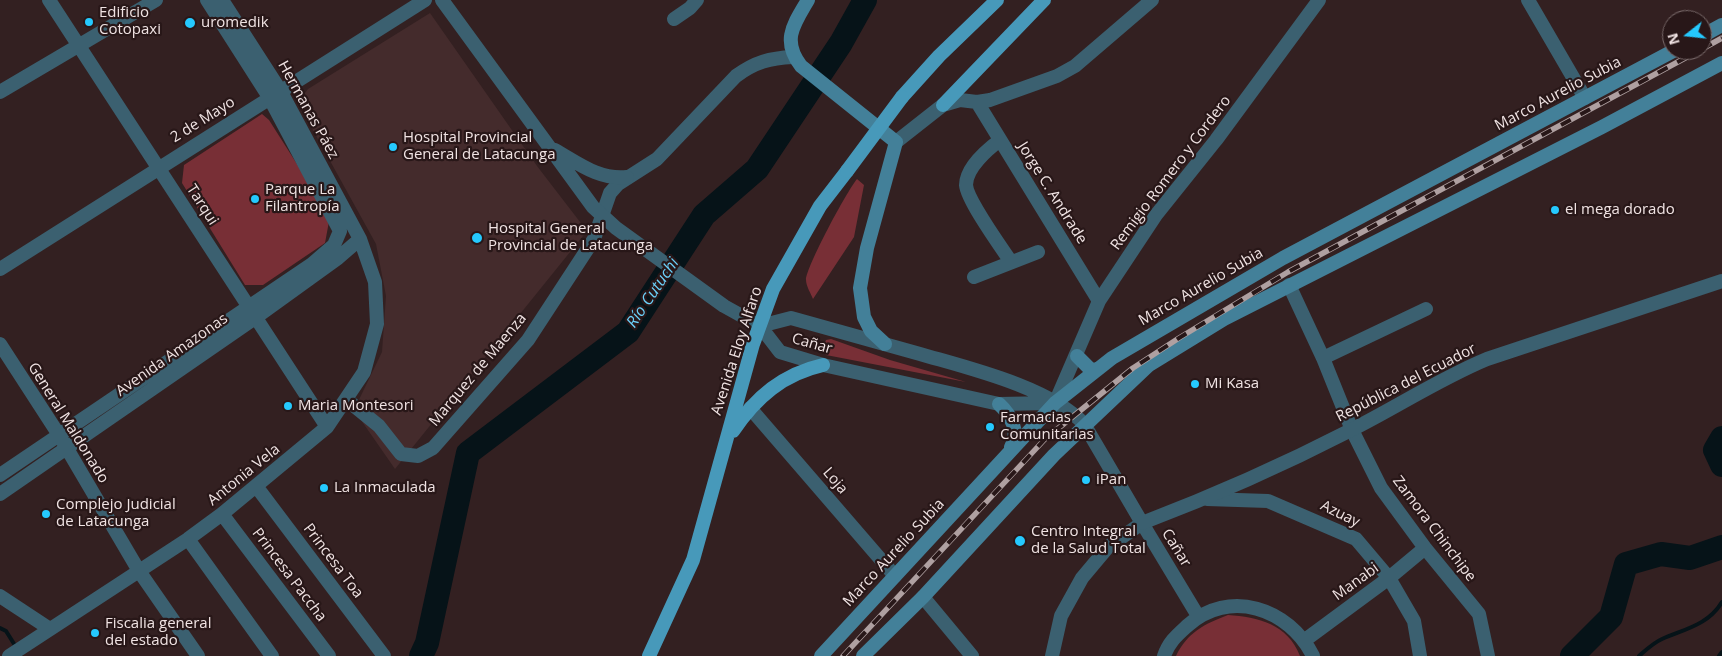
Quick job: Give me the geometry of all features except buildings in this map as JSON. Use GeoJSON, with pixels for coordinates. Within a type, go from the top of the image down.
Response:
{"type":"FeatureCollection","features":[{"type":"Feature","properties":{"kind":"main road"},"geometry":{"type":"LineString","coordinates":[[808,0],[792,32],[791,48],[794,56],[810,73],[896,142],[867,248],[860,288],[864,317],[871,331],[885,344]]}},
{"type":"Feature","properties":{"kind":"main road","name":"Avenida Eloy Alfaro"},"geometry":{"type":"LineString","coordinates":[[649,656],[694,560],[760,326],[773,290],[796,246],[820,206],[902,97],[939,56],[997,0]]}},
{"type":"Feature","properties":{"kind":"main road"},"geometry":{"type":"LineString","coordinates":[[943,105],[1044,0]]}},
{"type":"Feature","properties":{"kind":"main road","name":"Marco Aurelio Subia"},"geometry":{"type":"LineString","coordinates":[[821,656],[1055,403],[1112,358],[1283,258],[1662,57]]}},
{"type":"Feature","properties":{"kind":"main road"},"geometry":{"type":"LineString","coordinates":[[865,655],[923,598],[1084,424],[1149,364],[1224,319],[1593,132],[1722,63]]}},
{"type":"Feature","properties":{"kind":"main road"},"geometry":{"type":"LineString","coordinates":[[1077,356],[1090,368],[1097,370]]}},
{"type":"Feature","properties":{"kind":"main road"},"geometry":{"type":"LineString","coordinates":[[727,440],[750,408],[776,384],[791,374],[823,364]]}},
{"type":"Feature","properties":{"kind":"main road"},"geometry":{"type":"LineString","coordinates":[[999,404],[1013,424],[1015,442],[1009,452]]}},
{"type":"Feature","properties":{"kind":"street","name":"Tarqui"},"geometry":{"type":"LineString","coordinates":[[50,0],[326,427]]}},
{"type":"Feature","properties":{"kind":"street"},"geometry":{"type":"LineString","coordinates":[[0,92],[156,0]]}},
{"type":"Feature","properties":{"kind":"street","name":"Hermanas Páez"},"geometry":{"type":"LineString","coordinates":[[207,0],[274,94],[340,231]]}},
{"type":"Feature","properties":{"kind":"street","name":"Hermanas Páez"},"geometry":{"type":"LineString","coordinates":[[222,0],[274,94],[360,239]]}},
{"type":"Feature","properties":{"kind":"street","name":"2 de Mayo"},"geometry":{"type":"LineString","coordinates":[[0,269],[158,167],[425,0]]}},
{"type":"Feature","properties":{"kind":"street"},"geometry":{"type":"LineString","coordinates":[[442,0],[593,208],[616,228],[724,306],[760,326]]}},
{"type":"Feature","properties":{"kind":"street"},"geometry":{"type":"LineString","coordinates":[[674,19],[690,8],[697,0]]}},
{"type":"Feature","properties":{"kind":"street"},"geometry":{"type":"LineString","coordinates":[[896,142],[943,105],[960,100],[978,102],[1038,83],[1075,66],[1152,0]]}},
{"type":"Feature","properties":{"kind":"street","name":"Remigio Romero y Cordero"},"geometry":{"type":"LineString","coordinates":[[1055,403],[1077,356],[1099,300],[1156,215],[1216,140],[1320,0]]}},
{"type":"Feature","properties":{"kind":"street"},"geometry":{"type":"LineString","coordinates":[[1528,0],[1585,98]]}},
{"type":"Feature","properties":{"kind":"street","name":"Marquez de Maenza"},"geometry":{"type":"LineString","coordinates":[[347,400],[379,426],[401,454],[418,456],[433,448],[528,340],[594,239],[610,194],[627,177],[642,171],[657,159],[736,76],[749,66],[772,58],[794,56]]}},
{"type":"Feature","properties":{"kind":"street","name":"Jorge C. Andrade"},"geometry":{"type":"LineString","coordinates":[[978,102],[1099,300]]}},
{"type":"Feature","properties":{"kind":"street"},"geometry":{"type":"LineString","coordinates":[[1000,140],[991,147],[969,173],[966,186],[971,198],[1011,262]]}},
{"type":"Feature","properties":{"kind":"street"},"geometry":{"type":"LineString","coordinates":[[552,149],[607,178],[627,177]]}},
{"type":"Feature","properties":{"kind":"street","name":"Avenida Amazonas"},"geometry":{"type":"LineString","coordinates":[[0,494],[252,312],[334,245],[340,231]]}},
{"type":"Feature","properties":{"kind":"street","name":"Avenida Amazonas"},"geometry":{"type":"LineString","coordinates":[[0,476],[59,435],[338,258],[360,239]]}},
{"type":"Feature","properties":{"kind":"street","name":"Antonia Vela"},"geometry":{"type":"LineString","coordinates":[[11,654],[188,539],[222,514],[326,427],[347,400],[364,372],[377,324],[375,282],[360,239]]}},
{"type":"Feature","properties":{"kind":"street"},"geometry":{"type":"LineString","coordinates":[[974,277],[1038,252]]}},
{"type":"Feature","properties":{"kind":"street","name":"República del Ecuador"},"geometry":{"type":"LineString","coordinates":[[1142,523],[1207,499],[1352,430],[1454,373],[1486,359],[1722,281]]}},
{"type":"Feature","properties":{"kind":"street","name":"Zamora Chinchipe"},"geometry":{"type":"LineString","coordinates":[[1289,285],[1323,358],[1352,430],[1381,488],[1425,548],[1479,614],[1488,656]]}},
{"type":"Feature","properties":{"kind":"street"},"geometry":{"type":"LineString","coordinates":[[1323,358],[1426,309]]}},
{"type":"Feature","properties":{"kind":"street","name":"Cañar"},"geometry":{"type":"LineString","coordinates":[[1055,403],[999,404],[823,364],[780,352],[760,326],[790,318],[885,344],[1008,380],[1055,403],[1076,416],[1084,424],[1198,616]]}},
{"type":"Feature","properties":{"kind":"street","name":"General Maldonado"},"geometry":{"type":"LineString","coordinates":[[0,344],[59,435],[140,571],[198,656]]}},
{"type":"Feature","properties":{"kind":"street","name":"Loja"},"geometry":{"type":"LineString","coordinates":[[750,408],[895,576]]}},
{"type":"Feature","properties":{"kind":"street","name":"Princesa Toa"},"geometry":{"type":"LineString","coordinates":[[256,486],[384,656]]}},
{"type":"Feature","properties":{"kind":"street","name":"Azuay"},"geometry":{"type":"LineString","coordinates":[[1207,499],[1268,501],[1356,538],[1390,578],[1414,621],[1420,656]]}},
{"type":"Feature","properties":{"kind":"street","name":"Princesa Paccha"},"geometry":{"type":"LineString","coordinates":[[222,514],[329,656]]}},
{"type":"Feature","properties":{"kind":"street"},"geometry":{"type":"LineString","coordinates":[[1052,656],[1061,616],[1082,578],[1108,547],[1142,523]]}},
{"type":"Feature","properties":{"kind":"street"},"geometry":{"type":"LineString","coordinates":[[188,539],[272,656]]}},
{"type":"Feature","properties":{"kind":"street","name":"Manabi"},"geometry":{"type":"LineString","coordinates":[[1305,640],[1390,578],[1425,548]]}},
{"type":"Feature","properties":{"kind":"street"},"geometry":{"type":"LineString","coordinates":[[0,596],[50,629]]}},
{"type":"Feature","properties":{"kind":"street"},"geometry":{"type":"LineString","coordinates":[[923,598],[972,656]]}},
{"type":"Feature","properties":{"kind":"street"},"geometry":{"type":"LineString","coordinates":[[1164,656],[1169,642],[1198,616],[1226,606],[1256,608],[1284,620],[1305,640],[1313,656]]}},
{"type":"Feature","properties":{"kind":"shaded area","name":"Hospital General Provincial de Latacunga"},"geometry":{"type":"Polygon","coordinates":[[[430,13],[537,166],[587,231],[395,469],[354,410],[382,352],[386,296],[376,244],[308,121],[302,109],[302,97],[308,89],[430,13]]]}},
{"type":"Feature","properties":{"kind":"shaded area"},"geometry":{"type":"Polygon","coordinates":[[[262,114],[269,120],[330,216],[325,243],[263,285],[245,285],[182,183],[184,165],[262,114]]]}},
{"type":"Feature","properties":{"kind":"shaded area"},"geometry":{"type":"Polygon","coordinates":[[[857,179],[864,185],[854,237],[813,299],[806,282],[808,272],[828,229],[857,179]]]}},
{"type":"Feature","properties":{"kind":"shaded area"},"geometry":{"type":"Polygon","coordinates":[[[831,339],[890,360],[966,382],[826,355],[822,350],[826,340],[831,339]]]}},
{"type":"Feature","properties":{"kind":"shaded area"},"geometry":{"type":"Polygon","coordinates":[[[1228,615],[1261,620],[1280,629],[1295,645],[1300,656],[1176,656],[1185,641],[1197,630],[1228,615]]]}},
{"type":"Feature","properties":{"kind":"waterway","name":"Río Cutuchi"},"geometry":{"type":"LineString","coordinates":[[421,656],[427,643],[468,453],[628,332],[704,215],[757,169],[841,43],[865,0]]}},
{"type":"Feature","properties":{"kind":"waterway"},"geometry":{"type":"LineString","coordinates":[[1722,438],[1715,450],[1722,465]]}},
{"type":"Feature","properties":{"kind":"waterway"},"geometry":{"type":"LineString","coordinates":[[1572,656],[1611,617],[1626,564],[1661,554],[1690,558],[1722,547]]}},
{"type":"Feature","properties":{"kind":"waterway"},"geometry":{"type":"LineString","coordinates":[[1639,656],[1659,641],[1703,621],[1722,602]]}},
{"type":"Feature","properties":{"kind":"waterway"},"geometry":{"type":"LineString","coordinates":[[0,628],[6,631],[16,647]]}},
{"type":"Feature","properties":{"kind":"waterway"},"geometry":{"type":"LineString","coordinates":[[1719,656],[1722,652]]}},
{"type":"Feature","properties":{"kind":"railway"},"geometry":{"type":"LineString","coordinates":[[1712,44],[1722,38]]}},
{"type":"Feature","properties":{"kind":"railway"},"geometry":{"type":"LineString","coordinates":[[843,656],[1045,439],[1133,368],[1288,272],[1681,60]]}},
{"type":"Feature","properties":{"kind":"place","name":"Edificio Cotopaxi"},"geometry":{"type":"Point","coordinates":[89,22]}},
{"type":"Feature","properties":{"kind":"place","name":"uromedik"},"geometry":{"type":"Point","coordinates":[190,23]}},
{"type":"Feature","properties":{"kind":"place","name":"Hospital Provincial General de Latacunga"},"geometry":{"type":"Point","coordinates":[393,147]}},
{"type":"Feature","properties":{"kind":"place","name":"Parque La Filantropía"},"geometry":{"type":"Point","coordinates":[255,199]}},
{"type":"Feature","properties":{"kind":"place","name":"el mega dorado"},"geometry":{"type":"Point","coordinates":[1555,210]}},
{"type":"Feature","properties":{"kind":"place","name":"Hospital General Provincial de Latacunga"},"geometry":{"type":"Point","coordinates":[477,238]}},
{"type":"Feature","properties":{"kind":"place","name":"Mi Kasa"},"geometry":{"type":"Point","coordinates":[1195,384]}},
{"type":"Feature","properties":{"kind":"place","name":"Maria Montesori"},"geometry":{"type":"Point","coordinates":[288,406]}},
{"type":"Feature","properties":{"kind":"place","name":"Farmacias Comunitarias"},"geometry":{"type":"Point","coordinates":[990,427]}},
{"type":"Feature","properties":{"kind":"place","name":"iPan"},"geometry":{"type":"Point","coordinates":[1086,480]}},
{"type":"Feature","properties":{"kind":"place","name":"La Inmaculada"},"geometry":{"type":"Point","coordinates":[324,488]}},
{"type":"Feature","properties":{"kind":"place","name":"Complejo Judicial de Latacunga"},"geometry":{"type":"Point","coordinates":[46,514]}},
{"type":"Feature","properties":{"kind":"place","name":"Centro Integral de la Salud Total"},"geometry":{"type":"Point","coordinates":[1020,541]}},
{"type":"Feature","properties":{"kind":"place","name":"Fiscalia general del estado"},"geometry":{"type":"Point","coordinates":[95,633]}}]}
